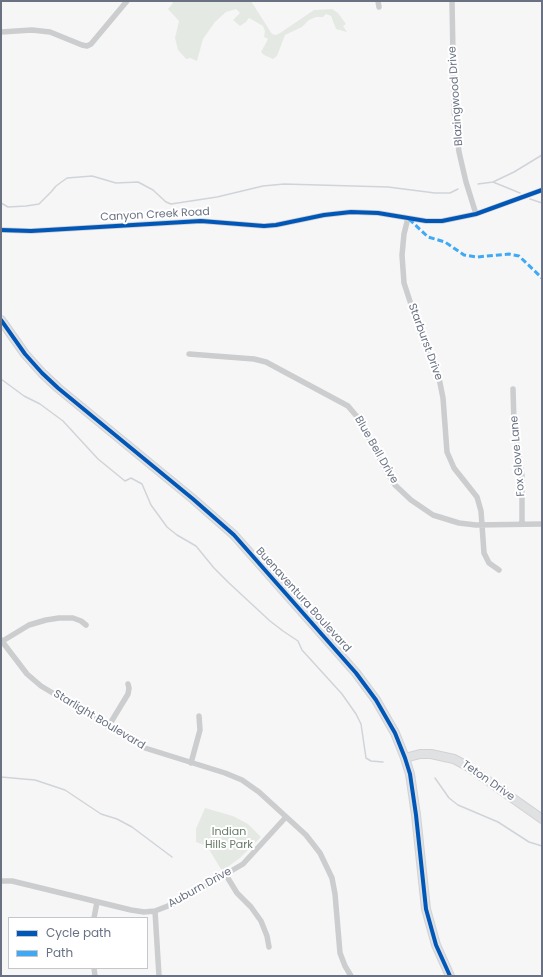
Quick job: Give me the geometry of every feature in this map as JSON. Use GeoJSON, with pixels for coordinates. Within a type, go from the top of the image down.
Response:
{"type":"FeatureCollection","features":[{"type":"Feature","properties":{"kind":"main road","name":"Buenaventura Boulevard"},"geometry":{"type":"LineString","coordinates":[[1,320],[25,354],[42,373],[64,393],[220,522],[356,673],[369,690],[395,733],[405,758],[411,779],[426,909],[436,945],[450,976]]}},
{"type":"Feature","properties":{"kind":"main road","name":"Teton Drive"},"geometry":{"type":"LineString","coordinates":[[405,758],[420,754],[431,754],[454,759],[542,819]]}},
{"type":"Feature","properties":{"kind":"street"},"geometry":{"type":"LineString","coordinates":[[1,32],[32,30],[54,33],[82,45],[88,46],[127,1]]}},
{"type":"Feature","properties":{"kind":"street","name":"Blazingwood Drive"},"geometry":{"type":"LineString","coordinates":[[452,1],[454,110],[461,160],[476,214]]}},
{"type":"Feature","properties":{"kind":"street","name":"Canyon Creek Road"},"geometry":{"type":"LineString","coordinates":[[1,230],[30,231],[195,221],[264,226],[282,224],[320,215],[351,212],[378,213],[426,221],[442,221],[476,214],[542,190]]}},
{"type":"Feature","properties":{"kind":"street","name":"Starburst Drive"},"geometry":{"type":"LineString","coordinates":[[408,218],[404,234],[402,256],[404,283],[422,338],[439,378],[443,398],[447,452],[454,468],[477,497],[481,511],[483,549],[485,557],[491,565],[499,570]]}},
{"type":"Feature","properties":{"kind":"street","name":"Blue Bell Drive"},"geometry":{"type":"LineString","coordinates":[[189,354],[254,359],[266,362],[344,404],[353,411],[359,419],[392,480],[411,500],[428,512],[445,520],[459,523],[482,525],[542,524]]}},
{"type":"Feature","properties":{"kind":"street","name":"Fox Glove Lane"},"geometry":{"type":"LineString","coordinates":[[513,389],[514,424],[522,476],[522,524]]}},
{"type":"Feature","properties":{"kind":"street"},"geometry":{"type":"LineString","coordinates":[[1,641],[29,625],[46,620],[73,618],[86,625]]}},
{"type":"Feature","properties":{"kind":"street","name":"Starlight Boulevard"},"geometry":{"type":"LineString","coordinates":[[1,641],[23,670],[34,681],[145,748],[225,773],[242,780],[259,792],[310,839],[316,847],[332,878],[335,894],[340,953],[351,976]]}},
{"type":"Feature","properties":{"kind":"street"},"geometry":{"type":"LineString","coordinates":[[108,727],[128,694],[128,684]]}},
{"type":"Feature","properties":{"kind":"street"},"geometry":{"type":"LineString","coordinates":[[191,763],[200,730],[199,716]]}},
{"type":"Feature","properties":{"kind":"street","name":"Auburn Drive"},"geometry":{"type":"LineString","coordinates":[[1,881],[12,881],[131,910],[144,912],[155,911],[178,902],[243,864],[286,817]]}},
{"type":"Feature","properties":{"kind":"street"},"geometry":{"type":"LineString","coordinates":[[226,875],[237,893],[251,907],[261,921],[267,936],[269,947]]}},
{"type":"Feature","properties":{"kind":"street"},"geometry":{"type":"LineString","coordinates":[[94,917],[97,902]]}},
{"type":"Feature","properties":{"kind":"street"},"geometry":{"type":"LineString","coordinates":[[155,911],[159,976]]}},
{"type":"Feature","properties":{"kind":"green space"},"geometry":{"type":"Polygon","coordinates":[[[172,1],[251,1],[272,34],[276,35],[314,10],[332,9],[338,13],[346,24],[343,26],[347,32],[336,29],[331,16],[326,14],[323,17],[316,17],[309,20],[302,27],[285,35],[277,56],[273,59],[261,52],[268,39],[264,37],[265,31],[263,26],[249,18],[240,26],[233,20],[240,13],[236,9],[226,12],[215,22],[203,39],[197,61],[190,58],[186,59],[178,50],[175,38],[179,21],[168,9],[173,3],[172,1]]]}},
{"type":"Feature","properties":{"kind":"green space","name":"Indian Hills Park"},"geometry":{"type":"Polygon","coordinates":[[[205,808],[233,816],[248,824],[261,837],[240,858],[222,871],[207,846],[196,842],[196,829],[205,808]]]}},
{"type":"Feature","properties":{"kind":"waterway"},"geometry":{"type":"LineString","coordinates":[[478,184],[493,182],[514,172],[542,155]]}},
{"type":"Feature","properties":{"kind":"waterway"},"geometry":{"type":"LineString","coordinates":[[1,203],[8,207],[39,204],[56,186],[67,178],[92,176],[116,183],[138,182],[153,190],[166,202],[171,204],[217,197],[263,186],[284,184],[388,187],[435,193],[450,193],[458,189]]}},
{"type":"Feature","properties":{"kind":"waterway"},"geometry":{"type":"LineString","coordinates":[[493,182],[520,193]]}},
{"type":"Feature","properties":{"kind":"waterway"},"geometry":{"type":"LineString","coordinates":[[530,199],[542,203]]}},
{"type":"Feature","properties":{"kind":"waterway"},"geometry":{"type":"LineString","coordinates":[[1,379],[63,421],[98,459],[125,481],[131,478],[142,484],[151,505],[167,527],[177,535],[196,546],[214,568],[229,583],[270,621],[298,641],[302,650],[342,694],[356,714],[361,724],[366,758],[371,761],[383,762]]}},
{"type":"Feature","properties":{"kind":"waterway"},"geometry":{"type":"LineString","coordinates":[[1,777],[35,780],[65,790],[101,814],[117,819],[132,827],[172,857]]}},
{"type":"Feature","properties":{"kind":"waterway"},"geometry":{"type":"LineString","coordinates":[[435,778],[449,798],[458,805],[498,822],[529,842],[542,846]]}},
{"type":"Feature","properties":{"kind":"marked path"},"geometry":{"type":"LineString","coordinates":[[409,219],[428,237],[445,242],[464,255],[477,257],[509,254],[519,256],[542,278]]}},
{"type":"Feature","properties":{"kind":"cycle path"},"geometry":{"type":"LineString","coordinates":[[1,230],[31,231],[201,221],[264,226],[324,215],[351,212],[378,213],[426,221],[442,221],[476,214],[542,190]]}},
{"type":"Feature","properties":{"kind":"cycle path"},"geometry":{"type":"LineString","coordinates":[[1,320],[25,354],[58,388],[193,499],[234,535],[356,673],[376,700],[395,733],[410,774],[426,909],[436,945],[450,976]]}}]}
